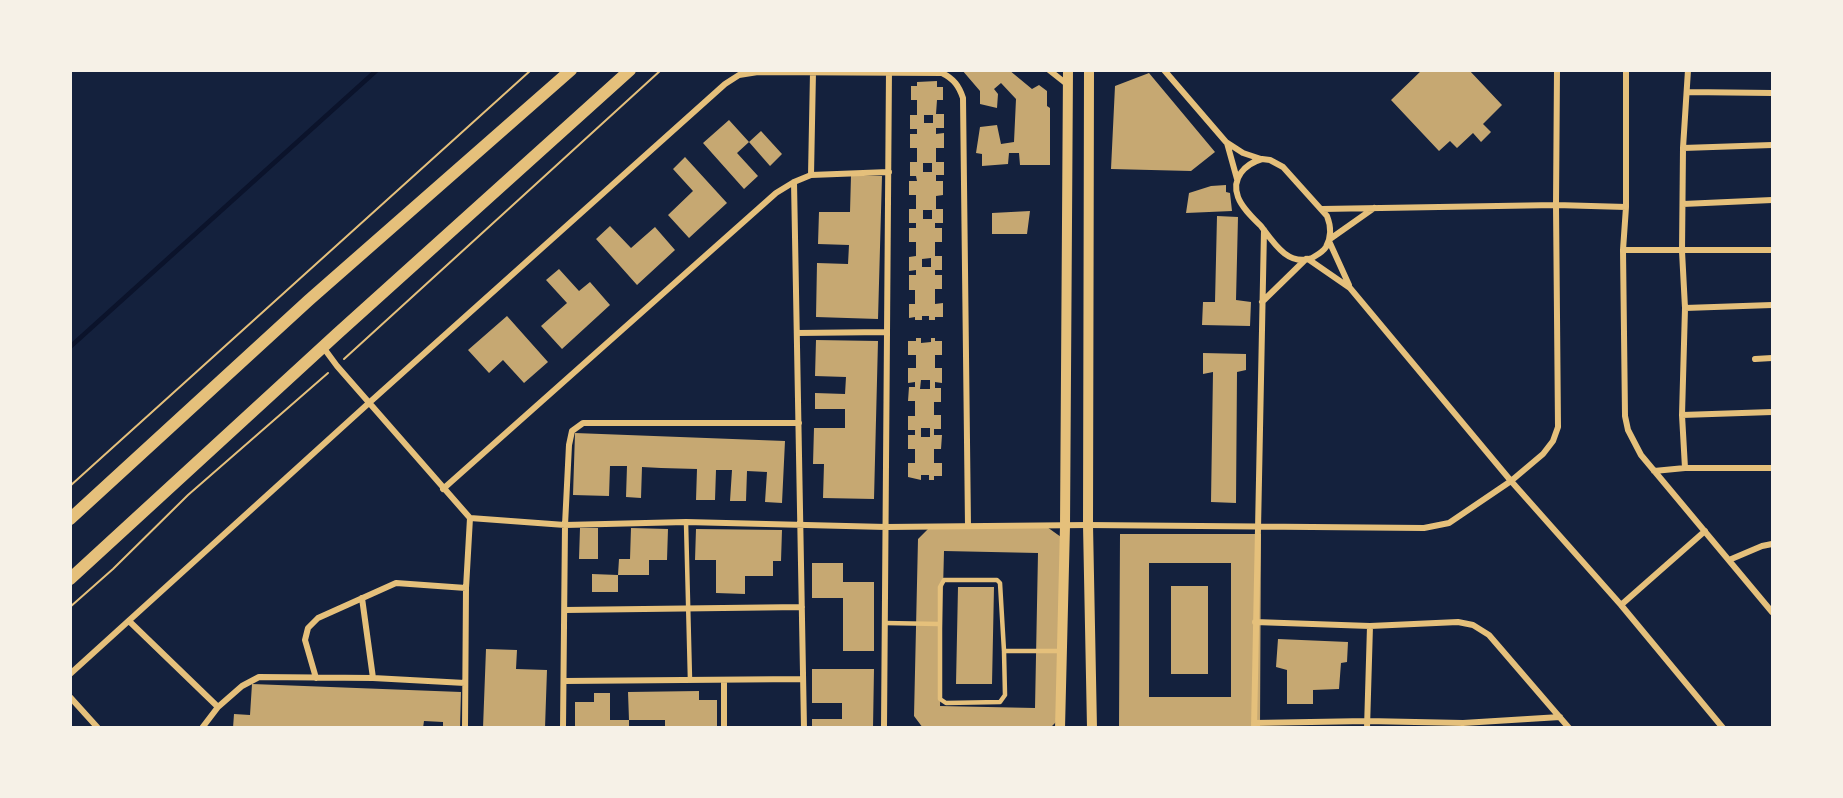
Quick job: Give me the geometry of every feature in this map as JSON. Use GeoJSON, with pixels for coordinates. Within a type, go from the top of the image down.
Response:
{"type":"FeatureCollection","features":[{"type":"Feature","properties":{"kind":"main road"},"geometry":{"type":"LineString","coordinates":[[70,519],[309,300],[571,70]]}},
{"type":"Feature","properties":{"kind":"main road"},"geometry":{"type":"LineString","coordinates":[[70,579],[630,70]]}},
{"type":"Feature","properties":{"kind":"street"},"geometry":{"type":"LineString","coordinates":[[1049,70],[1068,85]]}},
{"type":"Feature","properties":{"kind":"street"},"geometry":{"type":"LineString","coordinates":[[1060,728],[1065,526],[1068,70]]}},
{"type":"Feature","properties":{"kind":"street"},"geometry":{"type":"LineString","coordinates":[[1089,70],[1088,525],[1092,728]]}},
{"type":"Feature","properties":{"kind":"street"},"geometry":{"type":"LineString","coordinates":[[1164,70],[1226,142],[1243,153],[1284,166],[1322,209],[1330,223],[1329,240],[1350,288]]}},
{"type":"Feature","properties":{"kind":"street"},"geometry":{"type":"LineString","coordinates":[[323,347],[470,518],[565,525],[686,522],[886,527],[1088,525],[1424,528],[1439,526],[1449,523],[1511,481],[1543,454],[1553,441],[1558,427],[1557,70]]}},
{"type":"Feature","properties":{"kind":"street"},"geometry":{"type":"LineString","coordinates":[[1626,70],[1626,207],[1623,250],[1625,416],[1628,430],[1634,444],[1654,471],[1773,612]]}},
{"type":"Feature","properties":{"kind":"street"},"geometry":{"type":"LineString","coordinates":[[1685,468],[1682,415],[1685,308],[1682,251],[1683,148],[1688,70]]}},
{"type":"Feature","properties":{"kind":"street"},"geometry":{"type":"LineString","coordinates":[[884,728],[889,71]]}},
{"type":"Feature","properties":{"kind":"street"},"geometry":{"type":"LineString","coordinates":[[70,674],[369,402],[725,84],[739,75],[758,72],[942,73],[951,77],[959,86],[963,98],[968,526]]}},
{"type":"Feature","properties":{"kind":"street"},"geometry":{"type":"LineString","coordinates":[[811,175],[813,72]]}},
{"type":"Feature","properties":{"kind":"street"},"geometry":{"type":"LineString","coordinates":[[1687,92],[1773,93]]}},
{"type":"Feature","properties":{"kind":"street"},"geometry":{"type":"LineString","coordinates":[[1226,142],[1242,204],[1264,230],[1286,255],[1292,258],[1307,259],[1350,288],[1511,481],[1620,605],[1722,727]]}},
{"type":"Feature","properties":{"kind":"street"},"geometry":{"type":"LineString","coordinates":[[1683,148],[1773,146]]}},
{"type":"Feature","properties":{"kind":"street"},"geometry":{"type":"LineString","coordinates":[[1237,180],[1246,166],[1262,159]]}},
{"type":"Feature","properties":{"kind":"street"},"geometry":{"type":"LineString","coordinates":[[443,489],[776,193],[811,175],[889,172]]}},
{"type":"Feature","properties":{"kind":"street"},"geometry":{"type":"LineString","coordinates":[[794,182],[804,728]]}},
{"type":"Feature","properties":{"kind":"street"},"geometry":{"type":"LineString","coordinates":[[1683,204],[1773,200]]}},
{"type":"Feature","properties":{"kind":"street"},"geometry":{"type":"LineString","coordinates":[[1322,209],[1556,205],[1626,207]]}},
{"type":"Feature","properties":{"kind":"street"},"geometry":{"type":"LineString","coordinates":[[1262,302],[1307,259],[1321,253],[1329,240],[1375,208]]}},
{"type":"Feature","properties":{"kind":"street"},"geometry":{"type":"LineString","coordinates":[[1264,230],[1254,725],[1463,725],[1560,717]]}},
{"type":"Feature","properties":{"kind":"street"},"geometry":{"type":"LineString","coordinates":[[1623,250],[1773,250]]}},
{"type":"Feature","properties":{"kind":"street"},"geometry":{"type":"LineString","coordinates":[[1685,308],[1773,305]]}},
{"type":"Feature","properties":{"kind":"street"},"geometry":{"type":"LineString","coordinates":[[797,333],[887,332]]}},
{"type":"Feature","properties":{"kind":"street"},"geometry":{"type":"LineString","coordinates":[[1755,359],[1773,358]]}},
{"type":"Feature","properties":{"kind":"street"},"geometry":{"type":"LineString","coordinates":[[1682,415],[1773,411]]}},
{"type":"Feature","properties":{"kind":"street"},"geometry":{"type":"LineString","coordinates":[[563,728],[565,525],[570,435],[574,428],[583,423],[799,423]]}},
{"type":"Feature","properties":{"kind":"street"},"geometry":{"type":"LineString","coordinates":[[1654,471],[1685,468],[1773,468]]}},
{"type":"Feature","properties":{"kind":"street"},"geometry":{"type":"LineString","coordinates":[[465,728],[466,588],[470,518]]}},
{"type":"Feature","properties":{"kind":"street"},"geometry":{"type":"LineString","coordinates":[[1620,605],[1705,531]]}},
{"type":"Feature","properties":{"kind":"street"},"geometry":{"type":"LineString","coordinates":[[1729,560],[1762,546],[1773,544]]}},
{"type":"Feature","properties":{"kind":"street"},"geometry":{"type":"LineString","coordinates":[[316,678],[305,640],[308,628],[318,618],[396,583],[466,588]]}},
{"type":"Feature","properties":{"kind":"street"},"geometry":{"type":"LineString","coordinates":[[362,598],[373,678]]}},
{"type":"Feature","properties":{"kind":"street"},"geometry":{"type":"LineString","coordinates":[[565,610],[802,607]]}},
{"type":"Feature","properties":{"kind":"street"},"geometry":{"type":"LineString","coordinates":[[129,621],[218,707]]}},
{"type":"Feature","properties":{"kind":"street"},"geometry":{"type":"LineString","coordinates":[[1255,622],[1370,626],[1458,622],[1473,625],[1489,634],[1569,728]]}},
{"type":"Feature","properties":{"kind":"street"},"geometry":{"type":"LineString","coordinates":[[1367,724],[1370,626]]}},
{"type":"Feature","properties":{"kind":"street"},"geometry":{"type":"LineString","coordinates":[[202,728],[218,707],[242,686],[259,677],[373,678],[465,683]]}},
{"type":"Feature","properties":{"kind":"street"},"geometry":{"type":"LineString","coordinates":[[564,681],[803,679]]}},
{"type":"Feature","properties":{"kind":"street"},"geometry":{"type":"LineString","coordinates":[[724,680],[724,728]]}},
{"type":"Feature","properties":{"kind":"street"},"geometry":{"type":"LineString","coordinates":[[70,697],[98,728]]}},
{"type":"Feature","properties":{"kind":"lane"},"geometry":{"type":"LineString","coordinates":[[686,522],[690,680]]}},
{"type":"Feature","properties":{"kind":"lane"},"geometry":{"type":"LineString","coordinates":[[944,580],[997,580],[1002,586],[1005,695],[1000,702],[942,702],[940,699],[939,624],[940,587],[944,580]]}},
{"type":"Feature","properties":{"kind":"lane"},"geometry":{"type":"LineString","coordinates":[[885,623],[939,624]]}},
{"type":"Feature","properties":{"kind":"lane"},"geometry":{"type":"LineString","coordinates":[[1004,651],[1062,651]]}},
{"type":"Feature","properties":{"kind":"path"},"geometry":{"type":"LineString","coordinates":[[70,486],[531,70]]}},
{"type":"Feature","properties":{"kind":"path"},"geometry":{"type":"LineString","coordinates":[[70,607],[188,495],[337,366],[661,70]]}},
{"type":"Feature","properties":{"kind":"building"},"geometry":{"type":"Polygon","coordinates":[[[962,70],[1009,70],[1032,89],[1039,85],[1047,91],[1047,106],[1050,108],[1050,165],[1020,165],[1019,153],[1009,153],[1008,164],[982,166],[982,154],[976,153],[980,127],[997,125],[1001,144],[1014,142],[1016,99],[1001,83],[994,89],[998,94],[997,108],[980,104],[980,91],[962,70]]]}},
{"type":"Feature","properties":{"kind":"building"},"geometry":{"type":"Polygon","coordinates":[[[1422,70],[1469,70],[1502,105],[1483,124],[1491,132],[1481,142],[1473,133],[1457,148],[1450,141],[1439,151],[1391,100],[1422,70]]]}},
{"type":"Feature","properties":{"kind":"building"},"geometry":{"type":"Polygon","coordinates":[[[1149,73],[1215,152],[1191,171],[1111,169],[1115,86],[1149,73]]]}},
{"type":"Feature","properties":{"kind":"building"},"geometry":{"type":"Polygon","coordinates":[[[937,81],[937,87],[943,87],[943,100],[937,100],[936,114],[944,114],[944,128],[936,128],[936,134],[944,133],[944,148],[936,148],[936,162],[944,162],[944,175],[936,175],[936,181],[943,181],[943,195],[936,196],[936,209],[943,209],[943,223],[935,223],[935,228],[942,228],[942,242],[935,242],[935,256],[942,256],[942,270],[935,270],[935,275],[942,275],[942,289],[935,289],[935,304],[943,303],[943,317],[935,317],[935,320],[929,320],[929,316],[922,316],[922,320],[915,320],[915,317],[909,318],[909,304],[915,304],[915,290],[909,290],[909,275],[916,275],[916,270],[909,271],[909,257],[916,256],[916,242],[909,242],[909,228],[916,228],[916,223],[909,223],[909,209],[916,209],[916,195],[909,195],[909,181],[917,181],[916,176],[910,176],[910,162],[917,162],[917,148],[910,148],[910,134],[917,134],[917,129],[910,129],[910,115],[917,115],[917,100],[911,100],[911,86],[917,86],[917,82],[937,81]],[[924,115],[924,123],[933,123],[933,115],[924,115]],[[923,163],[923,172],[932,172],[932,163],[923,163]],[[923,210],[923,219],[932,219],[932,210],[923,210]],[[931,258],[922,259],[922,267],[931,267],[931,258]]]}},
{"type":"Feature","properties":{"kind":"building"},"geometry":{"type":"Polygon","coordinates":[[[729,120],[749,142],[737,153],[758,176],[744,189],[703,143],[729,120]]]}},
{"type":"Feature","properties":{"kind":"building"},"geometry":{"type":"Polygon","coordinates":[[[761,131],[782,154],[770,166],[749,142],[761,131]]]}},
{"type":"Feature","properties":{"kind":"building"},"geometry":{"type":"Polygon","coordinates":[[[685,157],[727,203],[689,238],[668,215],[693,191],[673,169],[685,157]]]}},
{"type":"Feature","properties":{"kind":"building"},"geometry":{"type":"Polygon","coordinates":[[[851,176],[882,176],[878,319],[816,317],[817,263],[848,264],[849,245],[818,244],[819,212],[850,212],[851,176]]]}},
{"type":"Feature","properties":{"kind":"building"},"geometry":{"type":"Polygon","coordinates":[[[1226,185],[1226,192],[1230,193],[1232,211],[1186,213],[1189,193],[1211,186],[1226,185]]]}},
{"type":"Feature","properties":{"kind":"building"},"geometry":{"type":"Polygon","coordinates":[[[1030,211],[1027,234],[992,234],[992,213],[1030,211]]]}},
{"type":"Feature","properties":{"kind":"building"},"geometry":{"type":"Polygon","coordinates":[[[1217,216],[1238,217],[1236,300],[1251,302],[1250,326],[1202,325],[1203,302],[1215,302],[1217,216]]]}},
{"type":"Feature","properties":{"kind":"building"},"geometry":{"type":"Polygon","coordinates":[[[610,226],[631,248],[655,227],[675,250],[637,285],[596,239],[610,226]]]}},
{"type":"Feature","properties":{"kind":"building"},"geometry":{"type":"Polygon","coordinates":[[[559,269],[579,291],[590,282],[610,305],[562,349],[541,326],[567,303],[546,280],[559,269]]]}},
{"type":"Feature","properties":{"kind":"building"},"geometry":{"type":"Polygon","coordinates":[[[507,316],[548,362],[524,383],[503,360],[489,373],[468,350],[507,316]]]}},
{"type":"Feature","properties":{"kind":"building"},"geometry":{"type":"Polygon","coordinates":[[[916,338],[921,338],[921,343],[931,342],[931,338],[935,338],[935,341],[942,341],[942,355],[935,355],[935,368],[942,368],[942,383],[935,382],[935,388],[941,388],[941,402],[934,402],[934,415],[941,415],[941,429],[934,429],[934,435],[942,435],[941,449],[934,449],[934,463],[942,463],[942,476],[934,476],[934,480],[929,480],[929,475],[921,475],[921,480],[908,477],[908,463],[915,463],[915,449],[908,449],[908,435],[915,435],[915,430],[908,430],[908,416],[915,416],[915,401],[908,401],[909,387],[915,387],[915,382],[908,383],[908,368],[916,368],[916,355],[908,355],[908,341],[916,341],[916,338]],[[921,380],[920,389],[930,389],[930,380],[921,380]],[[921,428],[921,437],[930,437],[930,428],[921,428]]]}},
{"type":"Feature","properties":{"kind":"building"},"geometry":{"type":"Polygon","coordinates":[[[816,340],[878,341],[874,499],[823,498],[824,464],[813,464],[814,428],[845,428],[845,409],[815,409],[815,393],[845,394],[846,377],[815,376],[816,340]]]}},
{"type":"Feature","properties":{"kind":"building"},"geometry":{"type":"Polygon","coordinates":[[[1203,353],[1246,354],[1246,370],[1237,372],[1236,503],[1211,502],[1213,372],[1203,374],[1203,353]]]}},
{"type":"Feature","properties":{"kind":"building"},"geometry":{"type":"Polygon","coordinates":[[[575,433],[785,441],[782,503],[765,502],[767,472],[747,471],[746,501],[730,501],[732,470],[716,470],[715,500],[696,500],[697,469],[642,467],[641,498],[626,497],[627,466],[610,466],[609,496],[573,495],[575,433]]]}},
{"type":"Feature","properties":{"kind":"building"},"geometry":{"type":"Polygon","coordinates":[[[930,527],[1047,527],[1061,537],[1059,719],[1050,728],[923,728],[914,716],[918,539],[930,527]],[[944,551],[940,706],[1035,708],[1038,553],[944,551]]]}},
{"type":"Feature","properties":{"kind":"building"},"geometry":{"type":"Polygon","coordinates":[[[580,528],[598,528],[598,559],[579,559],[580,528]]]}},
{"type":"Feature","properties":{"kind":"building"},"geometry":{"type":"Polygon","coordinates":[[[631,528],[668,529],[667,560],[649,560],[649,575],[618,575],[619,559],[630,559],[631,528]]]}},
{"type":"Feature","properties":{"kind":"building"},"geometry":{"type":"Polygon","coordinates":[[[696,529],[782,530],[781,561],[773,561],[773,576],[745,576],[745,594],[716,593],[716,560],[695,560],[696,529]]]}},
{"type":"Feature","properties":{"kind":"building"},"geometry":{"type":"Polygon","coordinates":[[[1120,534],[1261,534],[1260,726],[1119,727],[1120,534]],[[1149,563],[1149,697],[1231,697],[1231,563],[1149,563]]]}},
{"type":"Feature","properties":{"kind":"building"},"geometry":{"type":"Polygon","coordinates":[[[812,563],[843,563],[843,582],[874,582],[874,651],[843,651],[843,598],[812,598],[812,563]]]}},
{"type":"Feature","properties":{"kind":"building"},"geometry":{"type":"Polygon","coordinates":[[[592,574],[618,575],[618,592],[592,592],[592,574]]]}},
{"type":"Feature","properties":{"kind":"building"},"geometry":{"type":"Polygon","coordinates":[[[1171,586],[1208,586],[1208,674],[1171,674],[1171,586]]]}},
{"type":"Feature","properties":{"kind":"building"},"geometry":{"type":"Polygon","coordinates":[[[958,587],[994,587],[992,684],[956,684],[958,587]]]}},
{"type":"Feature","properties":{"kind":"building"},"geometry":{"type":"Polygon","coordinates":[[[1278,639],[1348,642],[1347,662],[1341,663],[1339,689],[1313,690],[1313,704],[1287,704],[1287,670],[1276,667],[1278,639]]]}},
{"type":"Feature","properties":{"kind":"building"},"geometry":{"type":"Polygon","coordinates":[[[486,649],[517,650],[516,669],[547,670],[545,728],[483,728],[486,649]]]}},
{"type":"Feature","properties":{"kind":"building"},"geometry":{"type":"Polygon","coordinates":[[[812,669],[874,669],[873,728],[812,728],[812,719],[842,719],[842,703],[812,703],[812,669]]]}},
{"type":"Feature","properties":{"kind":"building"},"geometry":{"type":"Polygon","coordinates":[[[252,684],[461,692],[460,728],[443,728],[443,722],[424,721],[423,728],[233,728],[234,714],[250,715],[252,684]]]}},
{"type":"Feature","properties":{"kind":"building"},"geometry":{"type":"Polygon","coordinates":[[[699,691],[699,700],[717,700],[717,726],[665,728],[665,720],[629,720],[628,692],[699,691]]]}},
{"type":"Feature","properties":{"kind":"building"},"geometry":{"type":"Polygon","coordinates":[[[594,693],[610,693],[610,720],[629,720],[629,728],[575,728],[575,702],[594,702],[594,693]]]}},
{"type":"Feature","properties":{"kind":"waterway"},"geometry":{"type":"LineString","coordinates":[[70,347],[377,70]]}}]}
